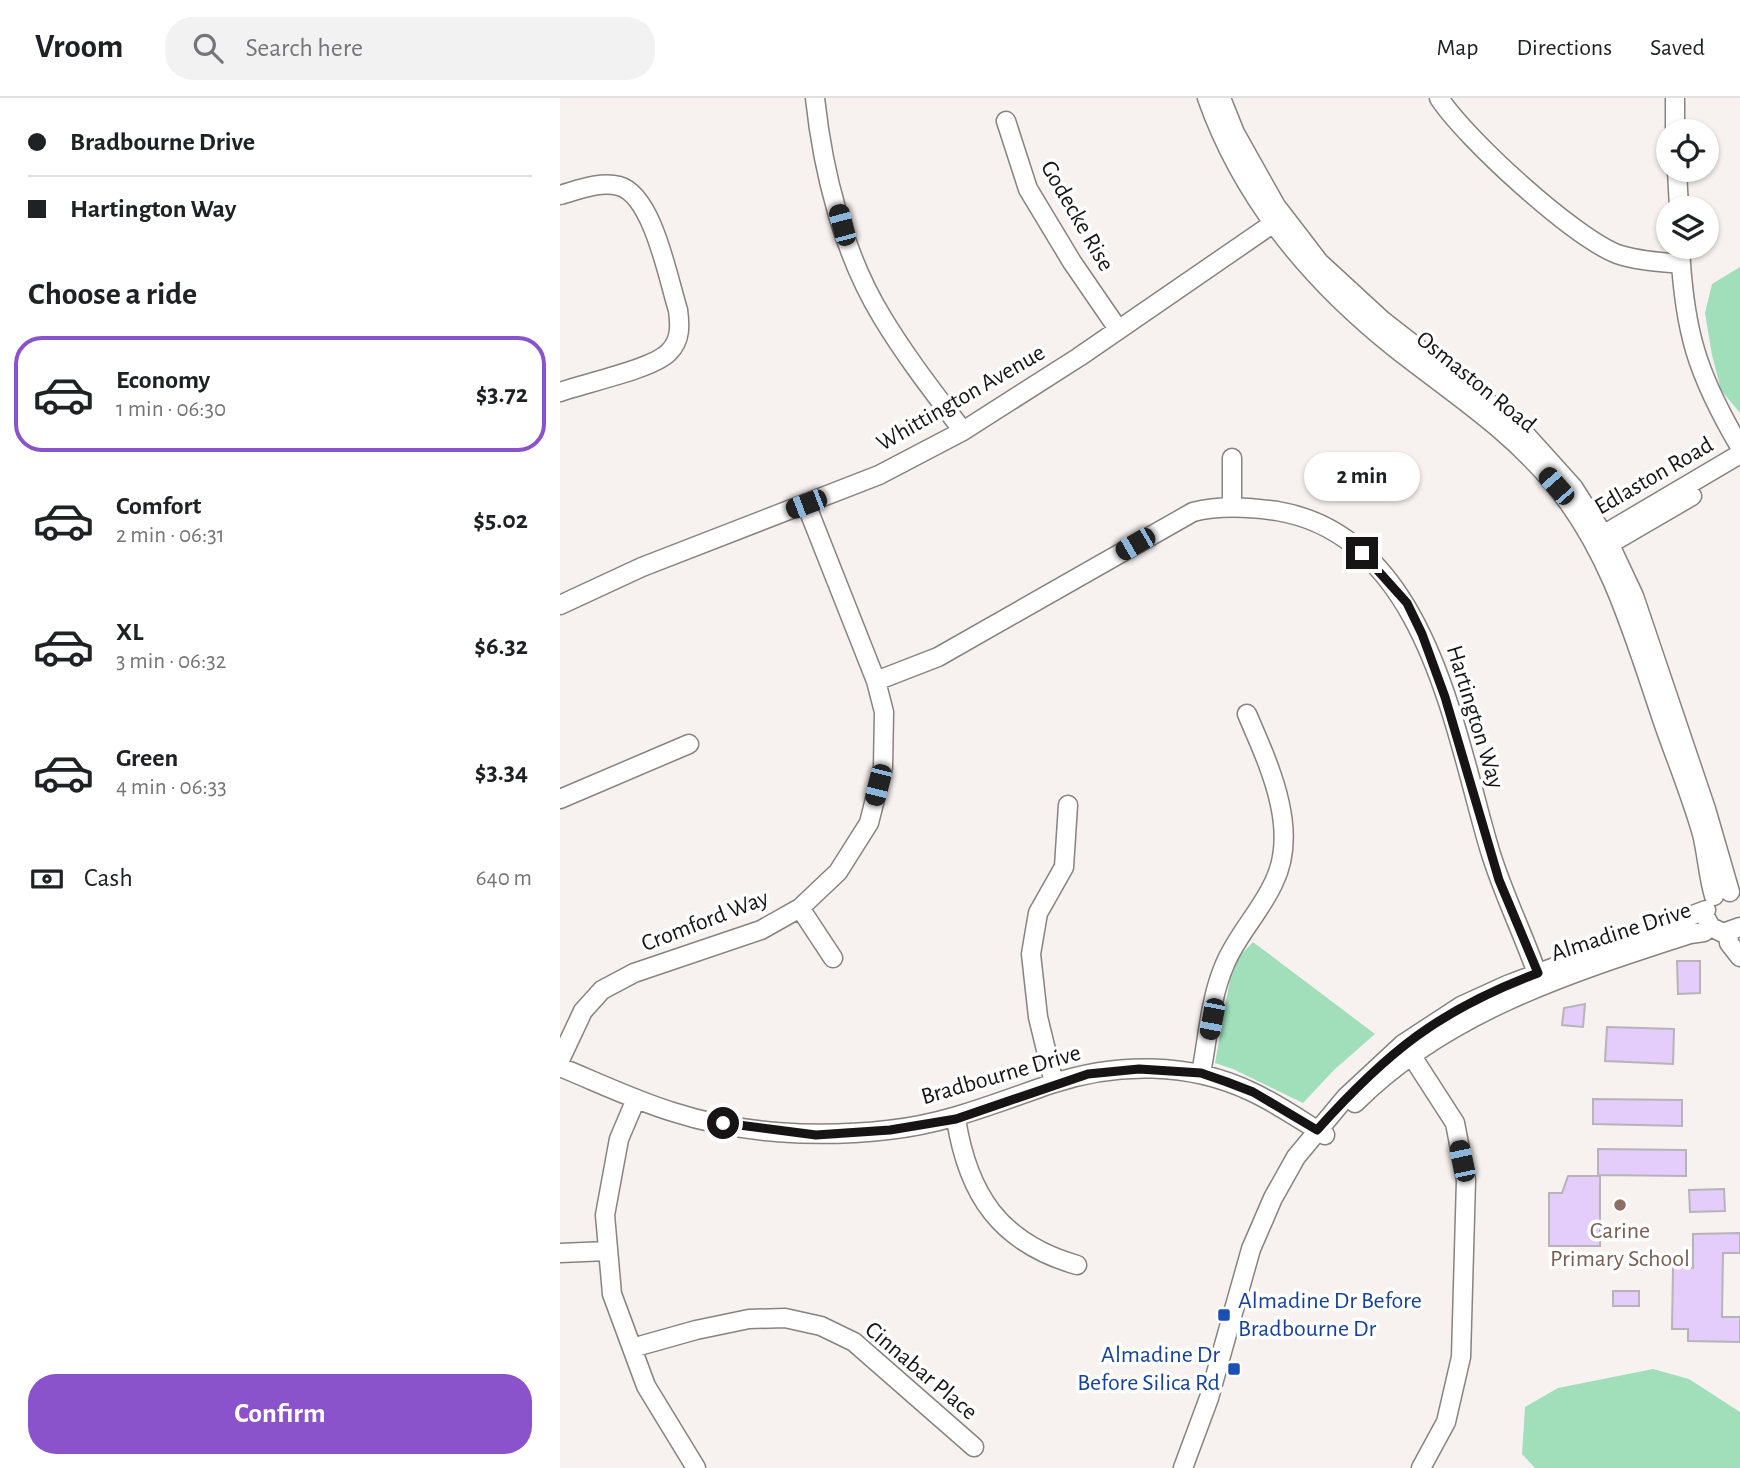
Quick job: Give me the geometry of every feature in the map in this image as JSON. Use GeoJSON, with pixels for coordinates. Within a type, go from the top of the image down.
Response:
{"type":"FeatureCollection","features":[{"type":"Feature","properties":{"kind":"street","name":"Osmaston Road"},"geometry":{"type":"LineString","coordinates":[[1207,98],[1236,164],[1278,220]]}},
{"type":"Feature","properties":{"kind":"street","name":"Osmaston Road"},"geometry":{"type":"LineString","coordinates":[[1221,98],[1278,220],[1302,261],[1364,323],[1505,432],[1556,486],[1601,542],[1638,608],[1706,808],[1729,943],[1740,957]]}},
{"type":"Feature","properties":{"kind":"street"},"geometry":{"type":"LineString","coordinates":[[1438,98],[1457,123],[1570,225],[1617,254],[1639,260],[1656,258]]}},
{"type":"Feature","properties":{"kind":"street"},"geometry":{"type":"LineString","coordinates":[[1675,98],[1675,119]]}},
{"type":"Feature","properties":{"kind":"street"},"geometry":{"type":"LineString","coordinates":[[815,99],[827,172],[842,225],[861,275],[882,316],[962,431]]}},
{"type":"Feature","properties":{"kind":"street","name":"Godecke Rise"},"geometry":{"type":"LineString","coordinates":[[1006,121],[1028,189],[1059,242],[1118,329]]}},
{"type":"Feature","properties":{"kind":"street"},"geometry":{"type":"LineString","coordinates":[[560,195],[610,184],[632,192],[648,215],[678,310],[679,324],[676,343],[660,359],[560,392]]}},
{"type":"Feature","properties":{"kind":"street","name":"Whittington Avenue"},"geometry":{"type":"LineString","coordinates":[[560,605],[642,567],[879,475],[962,431],[1278,220]]}},
{"type":"Feature","properties":{"kind":"street"},"geometry":{"type":"LineString","coordinates":[[1681,259],[1685,313],[1693,348],[1709,392],[1740,447]]}},
{"type":"Feature","properties":{"kind":"street","name":"Edlaston Road"},"geometry":{"type":"LineString","coordinates":[[1601,542],[1740,454]]}},
{"type":"Feature","properties":{"kind":"street"},"geometry":{"type":"LineString","coordinates":[[1232,458],[1232,507]]}},
{"type":"Feature","properties":{"kind":"street","name":"Edlaston Road"},"geometry":{"type":"LineString","coordinates":[[1601,542],[1740,468]]}},
{"type":"Feature","properties":{"kind":"street","name":"Cromford Way"},"geometry":{"type":"LineString","coordinates":[[560,1060],[583,1010],[601,990],[634,973],[761,930],[800,908],[838,872],[869,823],[883,767],[884,712],[876,681],[806,504]]}},
{"type":"Feature","properties":{"kind":"street","name":"Hartington Way"},"geometry":{"type":"LineString","coordinates":[[876,681],[937,657],[1174,521],[1211,507],[1267,510],[1312,520],[1362,553],[1407,603],[1422,634],[1445,697],[1499,880],[1539,979]]}},
{"type":"Feature","properties":{"kind":"street"},"geometry":{"type":"LineString","coordinates":[[1201,1073],[1217,985],[1230,953],[1275,881],[1284,854],[1281,818],[1274,786],[1247,714]]}},
{"type":"Feature","properties":{"kind":"street"},"geometry":{"type":"LineString","coordinates":[[560,799],[689,744]]}},
{"type":"Feature","properties":{"kind":"street"},"geometry":{"type":"LineString","coordinates":[[1054,1083],[1038,1017],[1031,954],[1038,913],[1064,867],[1068,805]]}},
{"type":"Feature","properties":{"kind":"street"},"geometry":{"type":"LineString","coordinates":[[800,908],[834,958]]}},
{"type":"Feature","properties":{"kind":"street","name":"Almadine Drive"},"geometry":{"type":"LineString","coordinates":[[1183,1468],[1209,1398],[1251,1249],[1273,1198],[1321,1132],[1407,1049],[1539,979],[1724,912]]}},
{"type":"Feature","properties":{"kind":"street"},"geometry":{"type":"LineString","coordinates":[[1407,1049],[1455,1123],[1466,1180],[1461,1357],[1446,1422],[1420,1468]]}},
{"type":"Feature","properties":{"kind":"street","name":"Bradbourne Drive"},"geometry":{"type":"LineString","coordinates":[[560,1067],[676,1113],[723,1123],[816,1135],[890,1130],[956,1119],[1054,1083],[1088,1074],[1121,1070],[1201,1073],[1253,1092],[1321,1132]]}},
{"type":"Feature","properties":{"kind":"street"},"geometry":{"type":"LineString","coordinates":[[636,1099],[619,1139],[605,1215],[612,1294],[646,1386],[696,1468]]}},
{"type":"Feature","properties":{"kind":"street"},"geometry":{"type":"LineString","coordinates":[[956,1119],[968,1175],[981,1199],[994,1215],[1032,1247],[1077,1265]]}},
{"type":"Feature","properties":{"kind":"street","name":"Almadine Drive"},"geometry":{"type":"LineString","coordinates":[[1196,1468],[1219,1406],[1261,1258],[1281,1208],[1321,1132]]}},
{"type":"Feature","properties":{"kind":"street"},"geometry":{"type":"LineString","coordinates":[[560,1253],[607,1251]]}},
{"type":"Feature","properties":{"kind":"street","name":"Cinnabar Place"},"geometry":{"type":"LineString","coordinates":[[632,1348],[696,1330],[749,1320],[785,1318],[821,1326],[854,1342],[974,1447]]}},
{"type":"Feature","properties":{"kind":"green space"},"geometry":{"type":"Polygon","coordinates":[[[1740,267],[1740,413],[1721,390],[1705,313],[1712,284],[1740,267]]]}},
{"type":"Feature","properties":{"kind":"green space"},"geometry":{"type":"Polygon","coordinates":[[[1253,942],[1375,1034],[1334,1070],[1303,1103],[1215,1063],[1233,963],[1253,942]]]}},
{"type":"Feature","properties":{"kind":"green space"},"geometry":{"type":"Polygon","coordinates":[[[1653,1369],[1689,1379],[1740,1412],[1740,1468],[1535,1468],[1522,1454],[1525,1407],[1558,1388],[1653,1369]]]}},
{"type":"Feature","properties":{"kind":"building"},"geometry":{"type":"Polygon","coordinates":[[[1677,961],[1700,961],[1700,993],[1678,994],[1677,961]]]}},
{"type":"Feature","properties":{"kind":"building"},"geometry":{"type":"Polygon","coordinates":[[[1585,1004],[1583,1027],[1562,1025],[1564,1008],[1585,1004]]]}},
{"type":"Feature","properties":{"kind":"building"},"geometry":{"type":"Polygon","coordinates":[[[1607,1027],[1674,1029],[1673,1064],[1605,1061],[1607,1027]]]}},
{"type":"Feature","properties":{"kind":"building"},"geometry":{"type":"Polygon","coordinates":[[[1593,1099],[1682,1100],[1682,1126],[1593,1124],[1593,1099]]]}},
{"type":"Feature","properties":{"kind":"building"},"geometry":{"type":"Polygon","coordinates":[[[1598,1149],[1686,1150],[1686,1176],[1598,1175],[1598,1149]]]}},
{"type":"Feature","properties":{"kind":"building"},"geometry":{"type":"Polygon","coordinates":[[[1568,1176],[1600,1176],[1600,1246],[1549,1246],[1549,1193],[1562,1193],[1568,1176]]]}},
{"type":"Feature","properties":{"kind":"building"},"geometry":{"type":"Polygon","coordinates":[[[1724,1189],[1725,1211],[1690,1212],[1689,1190],[1724,1189]]]}},
{"type":"Feature","properties":{"kind":"building"},"geometry":{"type":"Polygon","coordinates":[[[1740,1233],[1740,1253],[1723,1253],[1722,1317],[1740,1317],[1740,1342],[1688,1341],[1688,1329],[1672,1329],[1673,1268],[1693,1268],[1693,1234],[1740,1233]]]}},
{"type":"Feature","properties":{"kind":"building"},"geometry":{"type":"Polygon","coordinates":[[[1613,1291],[1639,1291],[1639,1306],[1613,1306],[1613,1291]]]}},
{"type":"Feature","properties":{"kind":"place","name":"Carine Primary School"},"geometry":{"type":"Point","coordinates":[1620,1205]}},
{"type":"Feature","properties":{"kind":"place","name":"Almadine Dr Before Bradbourne Dr"},"geometry":{"type":"Point","coordinates":[1224,1315]}},
{"type":"Feature","properties":{"kind":"place","name":"Almadine Dr Before Silica Rd"},"geometry":{"type":"Point","coordinates":[1234,1369]}},
{"type":"Feature","properties":{"kind":"route"},"geometry":{"type":"LineString","coordinates":[[723,1123],[816,1135],[890,1130],[956,1119],[1054,1083],[1088,1074],[1139,1069],[1201,1073],[1253,1092],[1317,1130],[1346,1097],[1403,1044],[1461,1006],[1538,973],[1499,880],[1445,697],[1422,634],[1407,603],[1362,553]]}}]}
